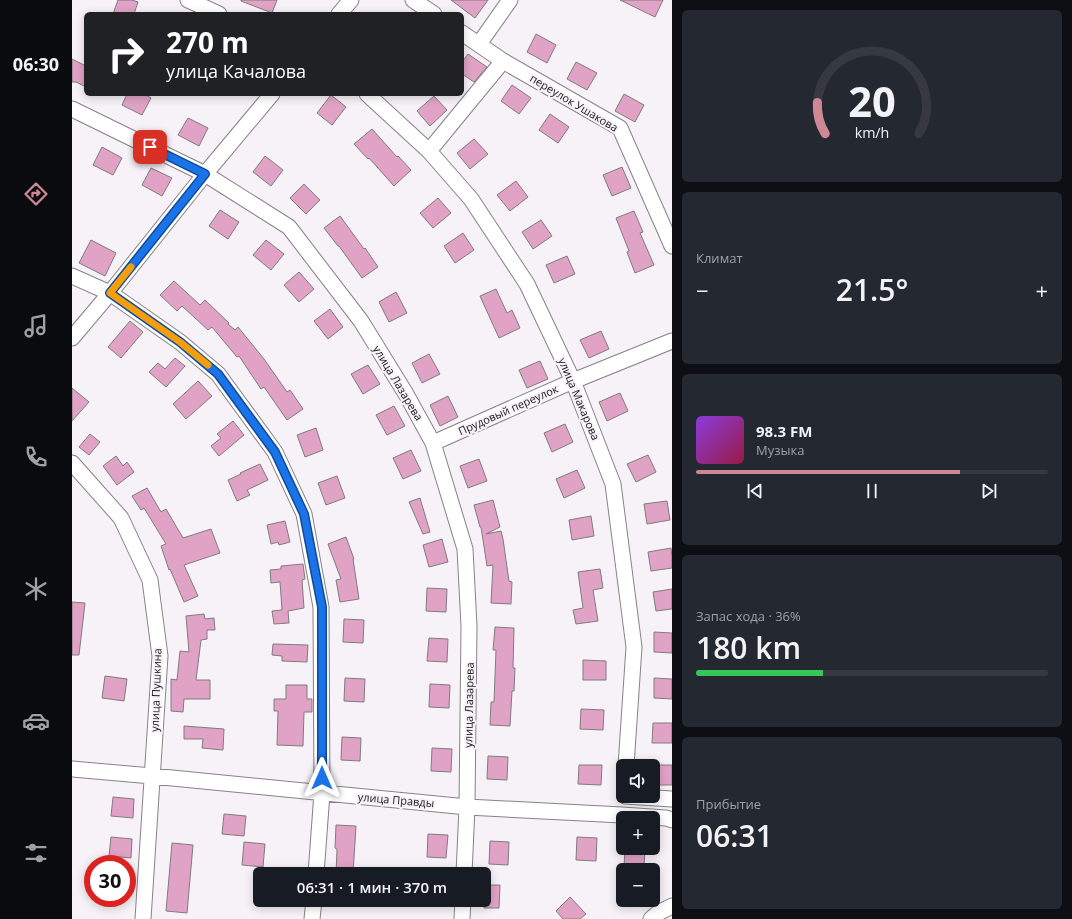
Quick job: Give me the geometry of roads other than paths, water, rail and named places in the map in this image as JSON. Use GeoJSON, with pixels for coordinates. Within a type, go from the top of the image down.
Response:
{"type":"FeatureCollection","features":[{"type":"Feature","properties":{"kind":"street"},"geometry":{"type":"LineString","coordinates":[[188,0],[215,12]]}},
{"type":"Feature","properties":{"kind":"street"},"geometry":{"type":"LineString","coordinates":[[342,12],[351,0]]}},
{"type":"Feature","properties":{"kind":"street"},"geometry":{"type":"LineString","coordinates":[[413,0],[431,12]]}},
{"type":"Feature","properties":{"kind":"street"},"geometry":{"type":"LineString","coordinates":[[479,44],[510,0]]}},
{"type":"Feature","properties":{"kind":"street","name":"переулок Ушакова"},"geometry":{"type":"LineString","coordinates":[[464,34],[503,61],[620,128],[672,246]]}},
{"type":"Feature","properties":{"kind":"street"},"geometry":{"type":"LineString","coordinates":[[429,151],[503,61]]}},
{"type":"Feature","properties":{"kind":"street"},"geometry":{"type":"LineString","coordinates":[[72,338],[270,96]]}},
{"type":"Feature","properties":{"kind":"street","name":"улица Макарова"},"geometry":{"type":"LineString","coordinates":[[370,96],[429,151],[471,199],[527,284],[573,381],[613,484],[634,647],[626,759]]}},
{"type":"Feature","properties":{"kind":"street","name":"улица Лазарева"},"geometry":{"type":"LineString","coordinates":[[72,109],[205,174],[289,227],[361,321],[406,394],[433,443],[465,550],[469,626],[467,807],[464,867]]}},
{"type":"Feature","properties":{"kind":"street"},"geometry":{"type":"LineString","coordinates":[[72,276],[110,293],[180,342],[218,374],[275,452],[304,514],[322,607],[322,793],[317,867]]}},
{"type":"Feature","properties":{"kind":"street","name":"Прудовый переулок"},"geometry":{"type":"LineString","coordinates":[[433,443],[573,381],[672,342]]}},
{"type":"Feature","properties":{"kind":"street","name":"улица Пушкина"},"geometry":{"type":"LineString","coordinates":[[72,463],[121,518],[150,580],[160,656],[143,919]]}},
{"type":"Feature","properties":{"kind":"street","name":"улица Правды"},"geometry":{"type":"LineString","coordinates":[[72,769],[467,807],[616,815]]}},
{"type":"Feature","properties":{"kind":"street"},"geometry":{"type":"LineString","coordinates":[[660,798],[672,799]]}},
{"type":"Feature","properties":{"kind":"street","name":"улица Правды"},"geometry":{"type":"LineString","coordinates":[[660,818],[672,820]]}},
{"type":"Feature","properties":{"kind":"street"},"geometry":{"type":"LineString","coordinates":[[651,919],[658,913],[672,906]]}},
{"type":"Feature","properties":{"kind":"street"},"geometry":{"type":"LineString","coordinates":[[312,919],[313,907]]}},
{"type":"Feature","properties":{"kind":"street"},"geometry":{"type":"LineString","coordinates":[[462,919],[463,907]]}}]}
